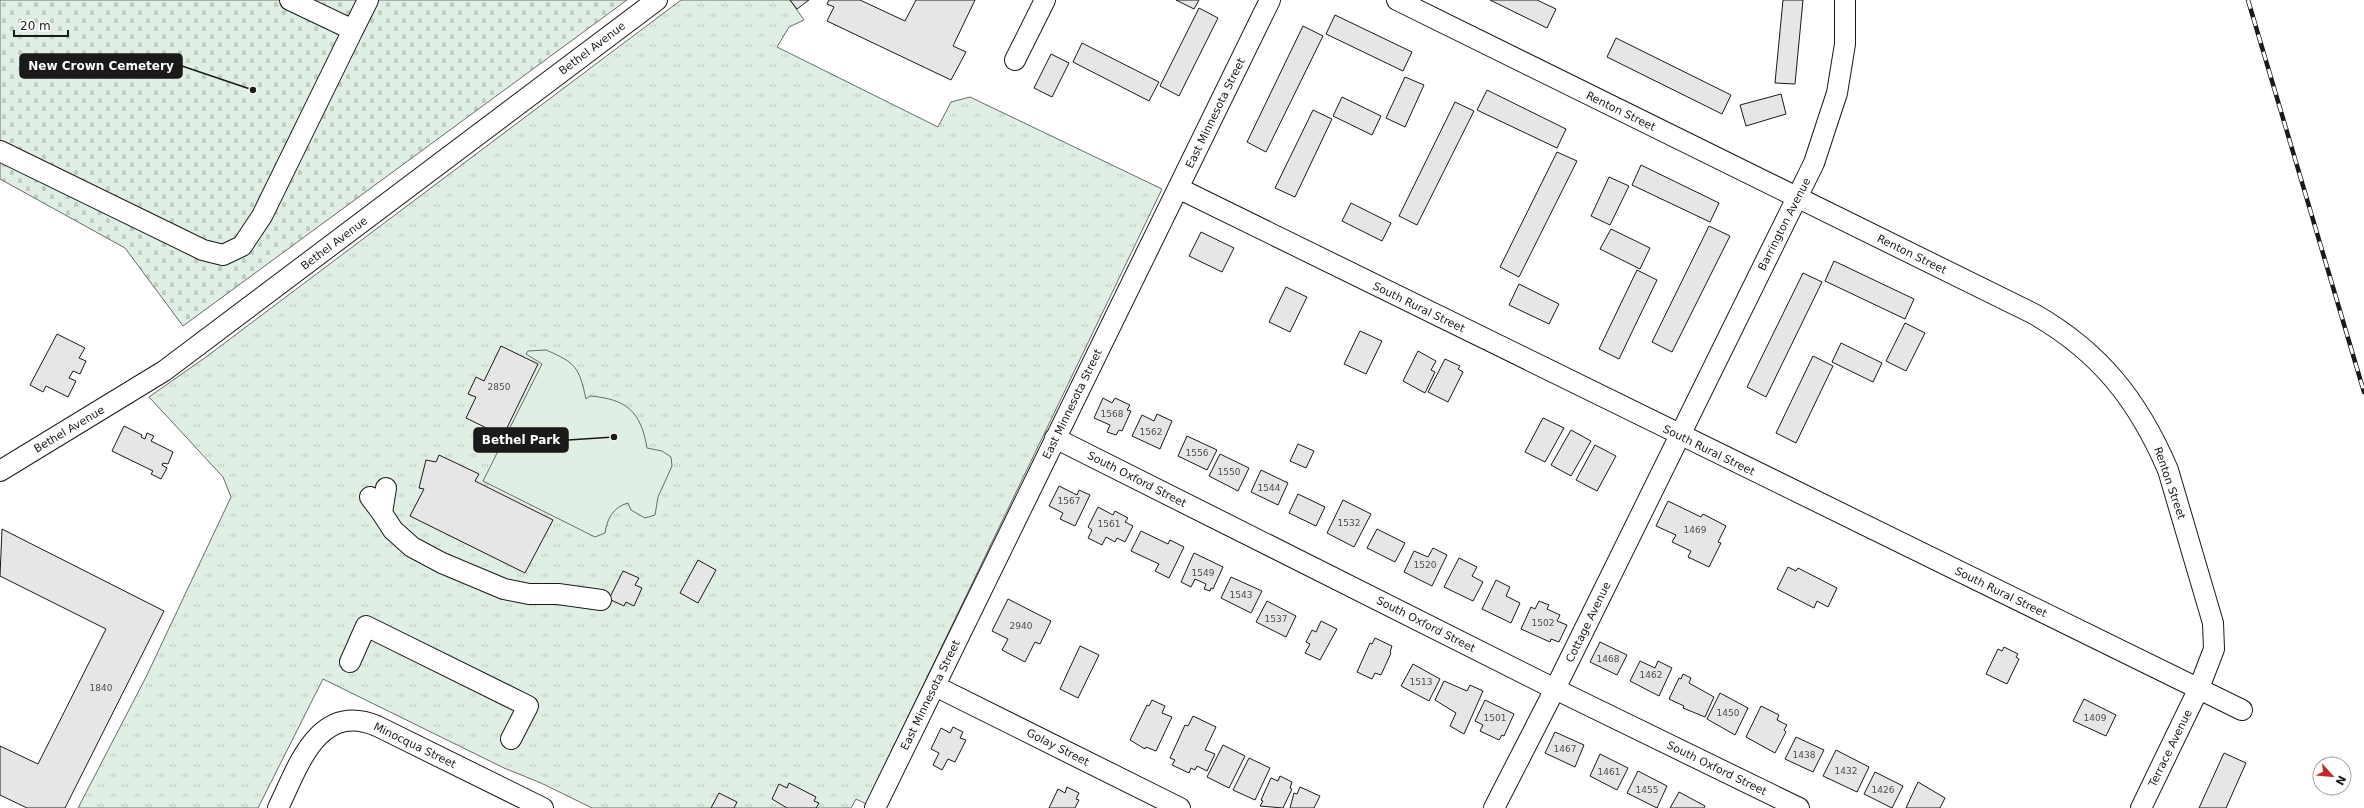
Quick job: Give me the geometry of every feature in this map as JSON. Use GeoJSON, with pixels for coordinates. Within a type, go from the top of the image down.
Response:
{"type":"FeatureCollection","features":[{"type":"Feature","properties":{"kind":"street"},"geometry":{"type":"LineString","coordinates":[[290,0],[353,30]]}},
{"type":"Feature","properties":{"kind":"street"},"geometry":{"type":"LineString","coordinates":[[0,151],[203,250],[223,255],[242,246],[262,216],[368,0]]}},
{"type":"Feature","properties":{"kind":"street","name":"Bethel Avenue"},"geometry":{"type":"LineString","coordinates":[[0,471],[164,371],[657,0]]}},
{"type":"Feature","properties":{"kind":"street"},"geometry":{"type":"LineString","coordinates":[[1015,60],[1045,0]]}},
{"type":"Feature","properties":{"kind":"street","name":"East Minnesota Street"},"geometry":{"type":"LineString","coordinates":[[875,808],[1270,0]]}},
{"type":"Feature","properties":{"kind":"street","name":"Renton Street"},"geometry":{"type":"LineString","coordinates":[[1397,0],[2044,320],[2076,342],[2119,383],[2138,410],[2159,447],[2168,470],[2212,614],[2214,649],[2199,688]]}},
{"type":"Feature","properties":{"kind":"street","name":"Barrington Avenue"},"geometry":{"type":"LineString","coordinates":[[1679,435],[1814,163],[1834,109],[1845,44],[1845,0]]}},
{"type":"Feature","properties":{"kind":"street","name":"South Rural Street"},"geometry":{"type":"LineString","coordinates":[[1178,188],[2242,710]]}},
{"type":"Feature","properties":{"kind":"street","name":"Cottage Avenue"},"geometry":{"type":"LineString","coordinates":[[1494,808],[1555,689],[1679,435]]}},
{"type":"Feature","properties":{"kind":"street","name":"South Oxford Street"},"geometry":{"type":"LineString","coordinates":[[1055,438],[1555,689],[1799,808]]}},
{"type":"Feature","properties":{"kind":"street"},"geometry":{"type":"LineString","coordinates":[[379,499],[393,530],[412,547],[442,563],[504,589],[529,594],[558,594],[602,600]]}},
{"type":"Feature","properties":{"kind":"street"},"geometry":{"type":"LineString","coordinates":[[350,662],[366,626],[528,706],[511,739]]}},
{"type":"Feature","properties":{"kind":"street","name":"Golay Street"},"geometry":{"type":"LineString","coordinates":[[935,686],[1180,808]]}},
{"type":"Feature","properties":{"kind":"street","name":"Terrace Avenue"},"geometry":{"type":"LineString","coordinates":[[2141,808],[2199,688]]}},
{"type":"Feature","properties":{"kind":"street","name":"Minocqua Street"},"geometry":{"type":"LineString","coordinates":[[278,808],[306,750],[317,737],[329,726],[354,721],[378,726],[543,808]]}},
{"type":"Feature","properties":{"kind":"green space"},"geometry":{"type":"Polygon","coordinates":[[[0,0],[627,0],[183,326],[125,248],[0,179],[0,0]]]}},
{"type":"Feature","properties":{"kind":"green space"},"geometry":{"type":"Polygon","coordinates":[[[681,0],[790,0],[804,20],[789,27],[777,47],[938,127],[951,102],[970,97],[1162,189],[866,804],[856,799],[851,808],[592,808],[541,783],[504,768],[323,679],[258,808],[78,808],[146,677],[231,497],[223,477],[149,397],[206,357],[681,0]]]}},
{"type":"Feature","properties":{"kind":"green space"},"geometry":{"type":"Polygon","coordinates":[[[546,350],[564,359],[575,367],[581,380],[586,399],[590,396],[614,400],[623,404],[636,417],[641,425],[647,448],[662,451],[671,457],[672,466],[658,497],[655,515],[645,518],[631,510],[628,503],[618,507],[612,514],[607,523],[605,533],[595,537],[483,481],[542,364],[526,354],[528,351],[546,350]]]}},
{"type":"Feature","properties":{"kind":"building"},"geometry":{"type":"Polygon","coordinates":[[[790,0],[809,0],[797,9],[790,0]]]}},
{"type":"Feature","properties":{"kind":"building"},"geometry":{"type":"Polygon","coordinates":[[[829,0],[860,0],[905,21],[916,0],[975,0],[953,46],[966,52],[951,80],[827,21],[834,7],[827,4],[829,0]]]}},
{"type":"Feature","properties":{"kind":"building"},"geometry":{"type":"Polygon","coordinates":[[[1176,0],[1199,0],[1194,9],[1176,0]]]}},
{"type":"Feature","properties":{"kind":"building"},"geometry":{"type":"Polygon","coordinates":[[[1490,0],[1537,0],[1556,9],[1547,28],[1490,0]]]}},
{"type":"Feature","properties":{"kind":"building"},"geometry":{"type":"Polygon","coordinates":[[[1783,0],[1803,0],[1795,84],[1775,83],[1783,0]]]}},
{"type":"Feature","properties":{"kind":"building"},"geometry":{"type":"Polygon","coordinates":[[[1199,8],[1218,18],[1179,96],[1160,86],[1199,8]]]}},
{"type":"Feature","properties":{"kind":"building"},"geometry":{"type":"Polygon","coordinates":[[[1335,15],[1412,52],[1403,71],[1326,34],[1335,15]]]}},
{"type":"Feature","properties":{"kind":"building"},"geometry":{"type":"Polygon","coordinates":[[[1303,26],[1323,36],[1266,152],[1247,142],[1303,26]]]}},
{"type":"Feature","properties":{"kind":"building"},"geometry":{"type":"Polygon","coordinates":[[[1616,38],[1731,95],[1722,114],[1607,57],[1616,38]]]}},
{"type":"Feature","properties":{"kind":"building"},"geometry":{"type":"Polygon","coordinates":[[[1082,43],[1159,82],[1149,101],[1073,62],[1082,43]]]}},
{"type":"Feature","properties":{"kind":"building"},"geometry":{"type":"Polygon","coordinates":[[[1051,54],[1069,63],[1052,97],[1034,88],[1051,54]]]}},
{"type":"Feature","properties":{"kind":"building"},"geometry":{"type":"Polygon","coordinates":[[[1405,77],[1424,85],[1405,127],[1386,118],[1405,77]]]}},
{"type":"Feature","properties":{"kind":"building"},"geometry":{"type":"Polygon","coordinates":[[[1487,90],[1566,129],[1557,148],[1477,110],[1487,90]]]}},
{"type":"Feature","properties":{"kind":"building"},"geometry":{"type":"Polygon","coordinates":[[[1781,94],[1786,114],[1746,126],[1740,105],[1781,94]]]}},
{"type":"Feature","properties":{"kind":"building"},"geometry":{"type":"Polygon","coordinates":[[[1342,97],[1381,116],[1372,135],[1333,116],[1342,97]]]}},
{"type":"Feature","properties":{"kind":"building"},"geometry":{"type":"Polygon","coordinates":[[[1455,102],[1474,111],[1417,225],[1399,216],[1455,102]]]}},
{"type":"Feature","properties":{"kind":"building"},"geometry":{"type":"Polygon","coordinates":[[[1313,110],[1332,119],[1295,197],[1275,188],[1313,110]]]}},
{"type":"Feature","properties":{"kind":"building"},"geometry":{"type":"Polygon","coordinates":[[[1557,152],[1577,161],[1519,277],[1500,267],[1557,152]]]}},
{"type":"Feature","properties":{"kind":"building"},"geometry":{"type":"Polygon","coordinates":[[[1641,165],[1719,203],[1710,222],[1632,185],[1641,165]]]}},
{"type":"Feature","properties":{"kind":"building"},"geometry":{"type":"Polygon","coordinates":[[[1609,177],[1629,186],[1610,225],[1591,216],[1609,177]]]}},
{"type":"Feature","properties":{"kind":"building"},"geometry":{"type":"Polygon","coordinates":[[[1351,203],[1391,223],[1382,241],[1342,221],[1351,203]]]}},
{"type":"Feature","properties":{"kind":"building"},"geometry":{"type":"Polygon","coordinates":[[[1709,226],[1730,236],[1672,352],[1652,342],[1709,226]]]}},
{"type":"Feature","properties":{"kind":"building"},"geometry":{"type":"Polygon","coordinates":[[[1611,229],[1650,248],[1640,269],[1600,249],[1611,229]]]}},
{"type":"Feature","properties":{"kind":"building"},"geometry":{"type":"Polygon","coordinates":[[[1201,232],[1234,248],[1222,272],[1189,256],[1201,232]]]}},
{"type":"Feature","properties":{"kind":"building"},"geometry":{"type":"Polygon","coordinates":[[[1834,261],[1914,299],[1905,319],[1825,281],[1834,261]]]}},
{"type":"Feature","properties":{"kind":"building"},"geometry":{"type":"Polygon","coordinates":[[[1637,270],[1657,280],[1619,359],[1599,349],[1637,270]]]}},
{"type":"Feature","properties":{"kind":"building"},"geometry":{"type":"Polygon","coordinates":[[[1803,273],[1822,282],[1766,397],[1747,387],[1803,273]]]}},
{"type":"Feature","properties":{"kind":"building"},"geometry":{"type":"Polygon","coordinates":[[[1519,284],[1559,304],[1549,324],[1509,305],[1519,284]]]}},
{"type":"Feature","properties":{"kind":"building"},"geometry":{"type":"Polygon","coordinates":[[[1286,287],[1307,297],[1290,332],[1269,322],[1286,287]]]}},
{"type":"Feature","properties":{"kind":"building"},"geometry":{"type":"Polygon","coordinates":[[[1905,323],[1925,333],[1906,371],[1886,361],[1905,323]]]}},
{"type":"Feature","properties":{"kind":"building"},"geometry":{"type":"Polygon","coordinates":[[[1360,331],[1382,341],[1366,374],[1344,364],[1360,331]]]}},
{"type":"Feature","properties":{"kind":"building"},"geometry":{"type":"Polygon","coordinates":[[[57,334],[85,348],[79,358],[86,361],[80,374],[73,371],[69,378],[76,381],[68,397],[46,386],[43,392],[30,385],[57,334]]]}},
{"type":"Feature","properties":{"kind":"building"},"geometry":{"type":"Polygon","coordinates":[[[1841,343],[1882,363],[1873,382],[1832,362],[1841,343]]]}},
{"type":"Feature","properties":{"kind":"building"},"geometry":{"type":"Polygon","coordinates":[[[501,346],[538,364],[503,436],[466,418],[476,397],[468,394],[476,377],[484,381],[501,346]]]}},
{"type":"Feature","properties":{"kind":"building"},"geometry":{"type":"Polygon","coordinates":[[[1418,351],[1436,361],[1431,370],[1435,372],[1425,393],[1403,381],[1418,351]]]}},
{"type":"Feature","properties":{"kind":"building"},"geometry":{"type":"Polygon","coordinates":[[[1813,356],[1833,366],[1796,443],[1776,433],[1813,356]]]}},
{"type":"Feature","properties":{"kind":"building"},"geometry":{"type":"Polygon","coordinates":[[[1445,359],[1460,366],[1458,369],[1463,372],[1448,402],[1428,392],[1445,359]]]}},
{"type":"Feature","properties":{"kind":"building"},"geometry":{"type":"Polygon","coordinates":[[[1103,398],[1112,403],[1115,398],[1130,405],[1127,410],[1131,411],[1122,431],[1119,430],[1116,435],[1107,432],[1110,425],[1094,418],[1103,398]]]}},
{"type":"Feature","properties":{"kind":"building"},"geometry":{"type":"Polygon","coordinates":[[[1157,414],[1172,421],[1160,449],[1132,436],[1142,415],[1154,421],[1157,414]]]}},
{"type":"Feature","properties":{"kind":"building"},"geometry":{"type":"Polygon","coordinates":[[[1543,418],[1564,428],[1545,462],[1525,452],[1543,418]]]}},
{"type":"Feature","properties":{"kind":"building"},"geometry":{"type":"Polygon","coordinates":[[[124,426],[142,435],[141,437],[145,439],[147,433],[154,436],[151,441],[173,452],[168,464],[163,463],[162,465],[167,468],[161,479],[151,474],[153,471],[112,451],[124,426]]]}},
{"type":"Feature","properties":{"kind":"building"},"geometry":{"type":"Polygon","coordinates":[[[1571,430],[1591,441],[1571,476],[1551,465],[1571,430]]]}},
{"type":"Feature","properties":{"kind":"building"},"geometry":{"type":"Polygon","coordinates":[[[1187,436],[1217,450],[1207,470],[1178,456],[1187,436]]]}},
{"type":"Feature","properties":{"kind":"building"},"geometry":{"type":"Polygon","coordinates":[[[1298,444],[1314,451],[1306,468],[1290,461],[1298,444]]]}},
{"type":"Feature","properties":{"kind":"building"},"geometry":{"type":"Polygon","coordinates":[[[1595,445],[1616,456],[1597,491],[1576,480],[1595,445]]]}},
{"type":"Feature","properties":{"kind":"building"},"geometry":{"type":"Polygon","coordinates":[[[1220,454],[1249,468],[1238,491],[1209,476],[1220,454]]]}},
{"type":"Feature","properties":{"kind":"building"},"geometry":{"type":"Polygon","coordinates":[[[439,455],[479,474],[475,481],[553,520],[525,573],[410,516],[424,489],[419,488],[426,460],[436,462],[439,455]]]}},
{"type":"Feature","properties":{"kind":"building"},"geometry":{"type":"Polygon","coordinates":[[[1261,470],[1288,483],[1278,505],[1251,492],[1261,470]]]}},
{"type":"Feature","properties":{"kind":"building"},"geometry":{"type":"Polygon","coordinates":[[[1059,486],[1077,495],[1079,490],[1090,495],[1075,526],[1060,519],[1063,513],[1049,506],[1059,486]]]}},
{"type":"Feature","properties":{"kind":"building"},"geometry":{"type":"Polygon","coordinates":[[[1298,494],[1325,507],[1316,526],[1289,513],[1298,494]]]}},
{"type":"Feature","properties":{"kind":"building"},"geometry":{"type":"Polygon","coordinates":[[[1343,500],[1371,514],[1354,547],[1327,533],[1343,500]]]}},
{"type":"Feature","properties":{"kind":"building"},"geometry":{"type":"Polygon","coordinates":[[[1668,501],[1701,517],[1703,514],[1726,526],[1718,542],[1721,543],[1709,567],[1688,557],[1691,551],[1672,542],[1676,535],[1656,526],[1668,501]]]}},
{"type":"Feature","properties":{"kind":"building"},"geometry":{"type":"Polygon","coordinates":[[[1098,507],[1113,515],[1115,511],[1128,518],[1125,522],[1133,526],[1125,542],[1117,538],[1115,542],[1106,537],[1102,545],[1088,538],[1092,530],[1088,527],[1098,507]]]}},
{"type":"Feature","properties":{"kind":"building"},"geometry":{"type":"Polygon","coordinates":[[[2,529],[164,611],[65,808],[27,808],[0,795],[0,746],[38,764],[106,629],[0,576],[2,529]]]}},
{"type":"Feature","properties":{"kind":"building"},"geometry":{"type":"Polygon","coordinates":[[[1377,529],[1405,543],[1395,562],[1367,548],[1377,529]]]}},
{"type":"Feature","properties":{"kind":"building"},"geometry":{"type":"Polygon","coordinates":[[[1141,531],[1168,544],[1170,540],[1184,547],[1169,578],[1155,571],[1159,564],[1131,551],[1141,531]]]}},
{"type":"Feature","properties":{"kind":"building"},"geometry":{"type":"Polygon","coordinates":[[[1433,548],[1447,555],[1432,586],[1404,572],[1414,551],[1428,557],[1433,548]]]}},
{"type":"Feature","properties":{"kind":"building"},"geometry":{"type":"Polygon","coordinates":[[[1194,553],[1223,567],[1213,589],[1211,588],[1210,591],[1204,589],[1206,584],[1195,579],[1191,587],[1181,582],[1194,553]]]}},
{"type":"Feature","properties":{"kind":"building"},"geometry":{"type":"Polygon","coordinates":[[[1459,558],[1477,567],[1472,576],[1483,582],[1473,601],[1444,587],[1459,558]]]}},
{"type":"Feature","properties":{"kind":"building"},"geometry":{"type":"Polygon","coordinates":[[[698,560],[716,570],[698,603],[680,593],[698,560]]]}},
{"type":"Feature","properties":{"kind":"building"},"geometry":{"type":"Polygon","coordinates":[[[1788,567],[1796,571],[1798,568],[1837,588],[1828,607],[1817,601],[1814,608],[1777,589],[1788,567]]]}},
{"type":"Feature","properties":{"kind":"building"},"geometry":{"type":"Polygon","coordinates":[[[623,571],[639,578],[635,585],[642,588],[634,606],[626,602],[624,606],[609,599],[623,571]]]}},
{"type":"Feature","properties":{"kind":"building"},"geometry":{"type":"Polygon","coordinates":[[[1231,577],[1262,591],[1251,613],[1221,598],[1231,577]]]}},
{"type":"Feature","properties":{"kind":"building"},"geometry":{"type":"Polygon","coordinates":[[[1496,580],[1510,587],[1506,596],[1520,603],[1511,623],[1482,609],[1496,580]]]}},
{"type":"Feature","properties":{"kind":"building"},"geometry":{"type":"Polygon","coordinates":[[[1008,599],[1051,621],[1040,644],[1035,642],[1025,662],[1002,650],[1008,639],[992,631],[1008,599]]]}},
{"type":"Feature","properties":{"kind":"building"},"geometry":{"type":"Polygon","coordinates":[[[1267,601],[1296,616],[1286,637],[1256,622],[1267,601]]]}},
{"type":"Feature","properties":{"kind":"building"},"geometry":{"type":"Polygon","coordinates":[[[1539,601],[1549,605],[1547,609],[1560,615],[1557,621],[1567,625],[1559,642],[1551,639],[1550,642],[1521,629],[1531,607],[1535,609],[1539,601]]]}},
{"type":"Feature","properties":{"kind":"building"},"geometry":{"type":"Polygon","coordinates":[[[1321,621],[1337,629],[1320,660],[1305,653],[1310,644],[1306,642],[1312,630],[1316,632],[1321,621]]]}},
{"type":"Feature","properties":{"kind":"building"},"geometry":{"type":"Polygon","coordinates":[[[1375,638],[1392,646],[1391,653],[1381,675],[1375,673],[1372,679],[1357,672],[1370,643],[1372,644],[1375,638]]]}},
{"type":"Feature","properties":{"kind":"building"},"geometry":{"type":"Polygon","coordinates":[[[1600,642],[1627,655],[1617,675],[1590,662],[1600,642]]]}},
{"type":"Feature","properties":{"kind":"building"},"geometry":{"type":"Polygon","coordinates":[[[1080,646],[1099,655],[1078,698],[1060,689],[1080,646]]]}},
{"type":"Feature","properties":{"kind":"building"},"geometry":{"type":"Polygon","coordinates":[[[2004,647],[2018,654],[2016,657],[2019,659],[2007,684],[1986,674],[1998,649],[2002,651],[2004,647]]]}},
{"type":"Feature","properties":{"kind":"building"},"geometry":{"type":"Polygon","coordinates":[[[1640,661],[1655,668],[1658,661],[1672,668],[1659,696],[1630,681],[1640,661]]]}},
{"type":"Feature","properties":{"kind":"building"},"geometry":{"type":"Polygon","coordinates":[[[1413,664],[1440,679],[1429,701],[1401,686],[1413,664]]]}},
{"type":"Feature","properties":{"kind":"building"},"geometry":{"type":"Polygon","coordinates":[[[1683,674],[1691,678],[1689,683],[1714,697],[1705,717],[1683,708],[1684,706],[1669,699],[1679,678],[1681,679],[1683,674]]]}},
{"type":"Feature","properties":{"kind":"building"},"geometry":{"type":"Polygon","coordinates":[[[1444,681],[1467,691],[1470,685],[1483,691],[1464,734],[1450,726],[1456,713],[1435,700],[1444,681]]]}},
{"type":"Feature","properties":{"kind":"building"},"geometry":{"type":"Polygon","coordinates":[[[1720,693],[1748,708],[1735,735],[1707,719],[1720,693]]]}},
{"type":"Feature","properties":{"kind":"building"},"geometry":{"type":"Polygon","coordinates":[[[2084,699],[2116,715],[2106,736],[2073,721],[2084,699]]]}},
{"type":"Feature","properties":{"kind":"building"},"geometry":{"type":"Polygon","coordinates":[[[1152,700],[1165,706],[1162,713],[1172,717],[1156,751],[1146,747],[1145,749],[1130,740],[1147,705],[1149,706],[1152,700]]]}},
{"type":"Feature","properties":{"kind":"building"},"geometry":{"type":"Polygon","coordinates":[[[1485,700],[1514,714],[1504,736],[1502,735],[1499,740],[1480,731],[1483,725],[1475,721],[1485,700]]]}},
{"type":"Feature","properties":{"kind":"building"},"geometry":{"type":"Polygon","coordinates":[[[1761,706],[1779,715],[1777,720],[1787,725],[1784,730],[1786,732],[1775,753],[1746,737],[1761,706]]]}},
{"type":"Feature","properties":{"kind":"building"},"geometry":{"type":"Polygon","coordinates":[[[1193,716],[1216,727],[1205,750],[1215,754],[1207,771],[1197,766],[1195,770],[1191,768],[1189,773],[1172,765],[1175,760],[1170,758],[1185,725],[1188,726],[1193,716]]]}},
{"type":"Feature","properties":{"kind":"building"},"geometry":{"type":"Polygon","coordinates":[[[953,727],[963,732],[960,738],[966,740],[955,762],[948,759],[942,770],[933,765],[939,753],[931,749],[941,728],[950,733],[953,727]]]}},
{"type":"Feature","properties":{"kind":"building"},"geometry":{"type":"Polygon","coordinates":[[[1555,732],[1584,745],[1575,767],[1545,753],[1555,732]]]}},
{"type":"Feature","properties":{"kind":"building"},"geometry":{"type":"Polygon","coordinates":[[[1796,737],[1824,750],[1813,772],[1785,759],[1796,737]]]}},
{"type":"Feature","properties":{"kind":"building"},"geometry":{"type":"Polygon","coordinates":[[[1223,745],[1245,756],[1229,788],[1207,777],[1223,745]]]}},
{"type":"Feature","properties":{"kind":"building"},"geometry":{"type":"Polygon","coordinates":[[[1836,750],[1869,767],[1857,792],[1823,776],[1836,750]]]}},
{"type":"Feature","properties":{"kind":"building"},"geometry":{"type":"Polygon","coordinates":[[[2224,753],[2246,763],[2226,808],[2199,808],[2224,753]]]}},
{"type":"Feature","properties":{"kind":"building"},"geometry":{"type":"Polygon","coordinates":[[[1600,754],[1628,768],[1617,790],[1590,776],[1600,754]]]}},
{"type":"Feature","properties":{"kind":"building"},"geometry":{"type":"Polygon","coordinates":[[[1249,758],[1270,768],[1255,800],[1233,790],[1249,758]]]}},
{"type":"Feature","properties":{"kind":"building"},"geometry":{"type":"Polygon","coordinates":[[[1638,771],[1667,786],[1657,808],[1627,793],[1638,771]]]}},
{"type":"Feature","properties":{"kind":"building"},"geometry":{"type":"Polygon","coordinates":[[[1875,772],[1903,786],[1892,808],[1864,794],[1875,772]]]}},
{"type":"Feature","properties":{"kind":"building"},"geometry":{"type":"Polygon","coordinates":[[[1280,776],[1292,782],[1290,788],[1292,789],[1283,808],[1260,806],[1263,801],[1261,800],[1271,778],[1278,781],[1280,776]]]}},
{"type":"Feature","properties":{"kind":"building"},"geometry":{"type":"Polygon","coordinates":[[[1918,782],[1945,798],[1940,808],[1906,808],[1918,782]]]}},
{"type":"Feature","properties":{"kind":"building"},"geometry":{"type":"Polygon","coordinates":[[[789,783],[816,797],[814,801],[819,803],[816,808],[787,808],[772,799],[779,784],[787,788],[789,783]]]}},
{"type":"Feature","properties":{"kind":"building"},"geometry":{"type":"Polygon","coordinates":[[[1067,787],[1079,793],[1076,799],[1079,800],[1075,808],[1049,808],[1058,789],[1065,793],[1067,787]]]}},
{"type":"Feature","properties":{"kind":"building"},"geometry":{"type":"Polygon","coordinates":[[[1300,787],[1320,796],[1314,808],[1290,808],[1294,793],[1297,794],[1300,787]]]}},
{"type":"Feature","properties":{"kind":"building"},"geometry":{"type":"Polygon","coordinates":[[[1679,792],[1705,806],[1704,808],[1670,808],[1679,792]]]}},
{"type":"Feature","properties":{"kind":"building"},"geometry":{"type":"Polygon","coordinates":[[[719,793],[737,802],[734,808],[711,808],[719,793]]]}},
{"type":"Feature","properties":{"kind":"railway"},"geometry":{"type":"LineString","coordinates":[[2248,0],[2364,392]]}},
{"type":"Feature","properties":{"kind":"place","name":"New Crown Cemetery"},"geometry":{"type":"Point","coordinates":[253,90]}},
{"type":"Feature","properties":{"kind":"place","name":"Bethel Park"},"geometry":{"type":"Point","coordinates":[614,437]}}]}
